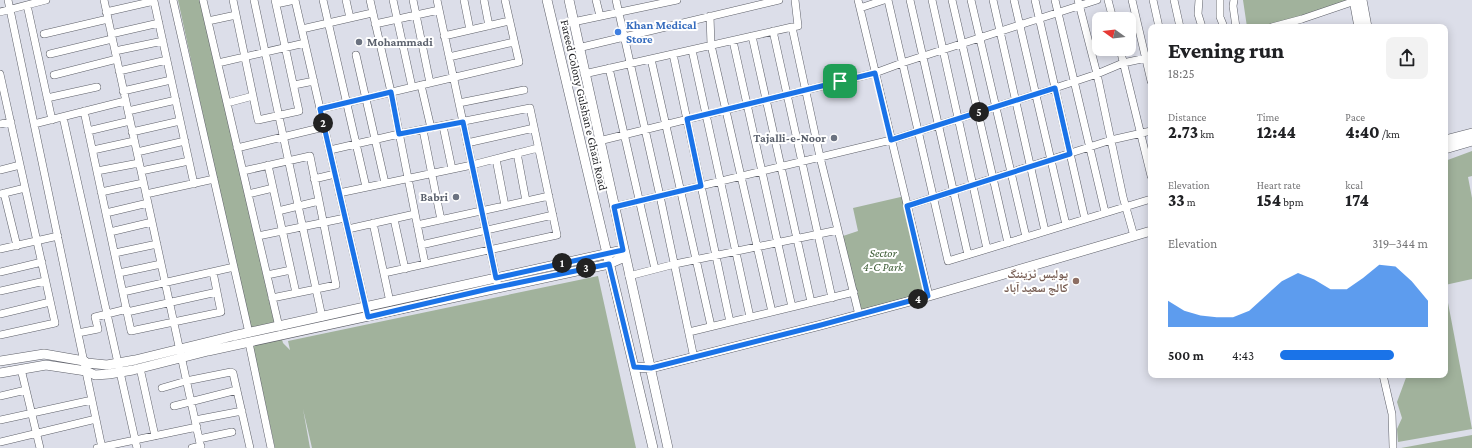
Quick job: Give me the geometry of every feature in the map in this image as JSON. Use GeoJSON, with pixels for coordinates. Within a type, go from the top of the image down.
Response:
{"type":"FeatureCollection","features":[{"type":"Feature","properties":{"kind":"main road","name":"Fareed Colony Gulshan e Ghazi Road"},"geometry":{"type":"LineString","coordinates":[[547,0],[653,448]]}},
{"type":"Feature","properties":{"kind":"main road","name":"Fareed Colony Gulshan e Ghazi Road"},"geometry":{"type":"LineString","coordinates":[[569,0],[578,48],[668,448]]}},
{"type":"Feature","properties":{"kind":"main road"},"geometry":{"type":"LineString","coordinates":[[1358,0],[1359,24]]}},
{"type":"Feature","properties":{"kind":"main road"},"geometry":{"type":"LineString","coordinates":[[1358,0],[1367,24]]}},
{"type":"Feature","properties":{"kind":"main road"},"geometry":{"type":"LineString","coordinates":[[1448,139],[1472,133]]}},
{"type":"Feature","properties":{"kind":"main road"},"geometry":{"type":"LineString","coordinates":[[1448,148],[1472,141]]}},
{"type":"Feature","properties":{"kind":"main road"},"geometry":{"type":"LineString","coordinates":[[634,367],[651,368],[859,315],[1148,232]]}},
{"type":"Feature","properties":{"kind":"main road"},"geometry":{"type":"LineString","coordinates":[[0,361],[44,354],[84,361],[87,363],[107,365],[249,343],[368,317],[606,254],[624,253]]}},
{"type":"Feature","properties":{"kind":"main road"},"geometry":{"type":"LineString","coordinates":[[0,373],[46,365],[86,371],[95,375],[121,372],[140,368],[249,333],[390,302],[497,282],[609,264],[624,253]]}},
{"type":"Feature","properties":{"kind":"street"},"geometry":{"type":"LineString","coordinates":[[8,0],[96,419],[100,448],[155,436],[242,411]]}},
{"type":"Feature","properties":{"kind":"street"},"geometry":{"type":"LineString","coordinates":[[0,12],[27,5],[35,1],[46,0]]}},
{"type":"Feature","properties":{"kind":"street"},"geometry":{"type":"LineString","coordinates":[[104,0],[200,444]]}},
{"type":"Feature","properties":{"kind":"street"},"geometry":{"type":"LineString","coordinates":[[173,0],[249,333]]}},
{"type":"Feature","properties":{"kind":"street"},"geometry":{"type":"LineString","coordinates":[[203,0],[278,327]]}},
{"type":"Feature","properties":{"kind":"street"},"geometry":{"type":"LineString","coordinates":[[232,0],[258,120],[299,111],[276,2],[295,0],[368,317]]}},
{"type":"Feature","properties":{"kind":"street"},"geometry":{"type":"LineString","coordinates":[[254,0],[322,317]]}},
{"type":"Feature","properties":{"kind":"street"},"geometry":{"type":"LineString","coordinates":[[324,0],[366,187]]}},
{"type":"Feature","properties":{"kind":"street"},"geometry":{"type":"LineString","coordinates":[[346,0],[350,18]]}},
{"type":"Feature","properties":{"kind":"street"},"geometry":{"type":"LineString","coordinates":[[371,0],[372,12],[391,92],[425,264]]}},
{"type":"Feature","properties":{"kind":"street"},"geometry":{"type":"LineString","coordinates":[[393,0],[412,87]]}},
{"type":"Feature","properties":{"kind":"street"},"geometry":{"type":"LineString","coordinates":[[413,0],[430,83]]}},
{"type":"Feature","properties":{"kind":"street"},"geometry":{"type":"LineString","coordinates":[[437,0],[497,282]]}},
{"type":"Feature","properties":{"kind":"street"},"geometry":{"type":"LineString","coordinates":[[464,0],[470,30]]}},
{"type":"Feature","properties":{"kind":"street"},"geometry":{"type":"LineString","coordinates":[[484,0],[489,26]]}},
{"type":"Feature","properties":{"kind":"street"},"geometry":{"type":"LineString","coordinates":[[320,109],[519,62],[505,0]]}},
{"type":"Feature","properties":{"kind":"street"},"geometry":{"type":"LineString","coordinates":[[596,0],[600,16]]}},
{"type":"Feature","properties":{"kind":"street"},"geometry":{"type":"LineString","coordinates":[[616,0],[660,196],[694,358]]}},
{"type":"Feature","properties":{"kind":"street"},"geometry":{"type":"LineString","coordinates":[[573,22],[619,12],[646,3],[672,0]]}},
{"type":"Feature","properties":{"kind":"street"},"geometry":{"type":"LineString","coordinates":[[578,48],[778,0]]}},
{"type":"Feature","properties":{"kind":"street"},"geometry":{"type":"LineString","coordinates":[[584,74],[798,26],[795,0]]}},
{"type":"Feature","properties":{"kind":"street"},"geometry":{"type":"LineString","coordinates":[[858,0],[928,296]]}},
{"type":"Feature","properties":{"kind":"street"},"geometry":{"type":"LineString","coordinates":[[860,8],[884,0]]}},
{"type":"Feature","properties":{"kind":"street"},"geometry":{"type":"LineString","coordinates":[[888,0],[948,261],[1148,200]]}},
{"type":"Feature","properties":{"kind":"street"},"geometry":{"type":"LineString","coordinates":[[910,0],[968,255]]}},
{"type":"Feature","properties":{"kind":"street"},"geometry":{"type":"LineString","coordinates":[[932,0],[987,249]]}},
{"type":"Feature","properties":{"kind":"street"},"geometry":{"type":"LineString","coordinates":[[952,0],[1008,243]]}},
{"type":"Feature","properties":{"kind":"street"},"geometry":{"type":"LineString","coordinates":[[971,0],[1026,237]]}},
{"type":"Feature","properties":{"kind":"street"},"geometry":{"type":"LineString","coordinates":[[993,0],[1045,231]]}},
{"type":"Feature","properties":{"kind":"street"},"geometry":{"type":"LineString","coordinates":[[1014,0],[1066,225]]}},
{"type":"Feature","properties":{"kind":"street"},"geometry":{"type":"LineString","coordinates":[[1035,0],[1085,219]]}},
{"type":"Feature","properties":{"kind":"street"},"geometry":{"type":"LineString","coordinates":[[1056,0],[1105,212]]}},
{"type":"Feature","properties":{"kind":"street"},"geometry":{"type":"LineString","coordinates":[[599,141],[875,73],[923,56],[1059,13],[1079,3],[1097,0]]}},
{"type":"Feature","properties":{"kind":"street"},"geometry":{"type":"LineString","coordinates":[[1108,0],[1111,12]]}},
{"type":"Feature","properties":{"kind":"street"},"geometry":{"type":"LineString","coordinates":[[614,207],[891,140],[1075,82],[1123,63],[1148,57],[1132,0]]}},
{"type":"Feature","properties":{"kind":"street"},"geometry":{"type":"LineString","coordinates":[[1153,0],[1158,24]]}},
{"type":"Feature","properties":{"kind":"street"},"geometry":{"type":"LineString","coordinates":[[1174,0],[1179,24]]}},
{"type":"Feature","properties":{"kind":"street"},"geometry":{"type":"LineString","coordinates":[[1199,0],[1198,14],[1201,24]]}},
{"type":"Feature","properties":{"kind":"street"},"geometry":{"type":"LineString","coordinates":[[1220,0],[1220,17],[1223,24]]}},
{"type":"Feature","properties":{"kind":"street"},"geometry":{"type":"LineString","coordinates":[[1234,0],[1233,6],[1236,24]]}},
{"type":"Feature","properties":{"kind":"street"},"geometry":{"type":"LineString","coordinates":[[1283,24],[1358,0]]}},
{"type":"Feature","properties":{"kind":"street"},"geometry":{"type":"LineString","coordinates":[[44,34],[154,1],[194,184]]}},
{"type":"Feature","properties":{"kind":"street"},"geometry":{"type":"LineString","coordinates":[[1079,3],[1097,74],[1125,206],[1134,236]]}},
{"type":"Feature","properties":{"kind":"street"},"geometry":{"type":"LineString","coordinates":[[27,5],[52,120]]}},
{"type":"Feature","properties":{"kind":"street"},"geometry":{"type":"LineString","coordinates":[[375,24],[439,10]]}},
{"type":"Feature","properties":{"kind":"street"},"geometry":{"type":"LineString","coordinates":[[302,29],[372,12]]}},
{"type":"Feature","properties":{"kind":"street"},"geometry":{"type":"LineString","coordinates":[[208,21],[236,15]]}},
{"type":"Feature","properties":{"kind":"street"},"geometry":{"type":"LineString","coordinates":[[710,16],[711,46],[772,312]]}},
{"type":"Feature","properties":{"kind":"street"},"geometry":{"type":"LineString","coordinates":[[444,36],[510,21]]}},
{"type":"Feature","properties":{"kind":"street"},"geometry":{"type":"LineString","coordinates":[[50,54],[159,23]]}},
{"type":"Feature","properties":{"kind":"street"},"geometry":{"type":"LineString","coordinates":[[792,27],[820,157],[859,315]]}},
{"type":"Feature","properties":{"kind":"street"},"geometry":{"type":"LineString","coordinates":[[773,31],[832,298]]}},
{"type":"Feature","properties":{"kind":"street"},"geometry":{"type":"LineString","coordinates":[[752,36],[811,302]]}},
{"type":"Feature","properties":{"kind":"street"},"geometry":{"type":"LineString","coordinates":[[733,40],[792,307]]}},
{"type":"Feature","properties":{"kind":"street"},"geometry":{"type":"LineString","coordinates":[[115,51],[163,41]]}},
{"type":"Feature","properties":{"kind":"street"},"geometry":{"type":"LineString","coordinates":[[449,56],[514,42]]}},
{"type":"Feature","properties":{"kind":"street"},"geometry":{"type":"LineString","coordinates":[[218,63],[305,43]]}},
{"type":"Feature","properties":{"kind":"street"},"geometry":{"type":"LineString","coordinates":[[692,50],[750,317]]}},
{"type":"Feature","properties":{"kind":"street"},"geometry":{"type":"LineString","coordinates":[[673,54],[730,322]]}},
{"type":"Feature","properties":{"kind":"street"},"geometry":{"type":"LineString","coordinates":[[356,55],[385,183]]}},
{"type":"Feature","properties":{"kind":"street"},"geometry":{"type":"LineString","coordinates":[[1122,56],[1148,163]]}},
{"type":"Feature","properties":{"kind":"street"},"geometry":{"type":"LineString","coordinates":[[54,75],[116,59]]}},
{"type":"Feature","properties":{"kind":"street"},"geometry":{"type":"LineString","coordinates":[[651,59],[711,326]]}},
{"type":"Feature","properties":{"kind":"street"},"geometry":{"type":"LineString","coordinates":[[119,71],[167,60]]}},
{"type":"Feature","properties":{"kind":"street"},"geometry":{"type":"LineString","coordinates":[[609,68],[655,269]]}},
{"type":"Feature","properties":{"kind":"street"},"geometry":{"type":"LineString","coordinates":[[0,78],[3,102],[10,122],[55,323],[0,335]]}},
{"type":"Feature","properties":{"kind":"street"},"geometry":{"type":"LineString","coordinates":[[123,91],[171,80]]}},
{"type":"Feature","properties":{"kind":"street"},"geometry":{"type":"LineString","coordinates":[[294,85],[314,80]]}},
{"type":"Feature","properties":{"kind":"street"},"geometry":{"type":"LineString","coordinates":[[421,85],[431,128]]}},
{"type":"Feature","properties":{"kind":"street"},"geometry":{"type":"LineString","coordinates":[[47,98],[97,87]]}},
{"type":"Feature","properties":{"kind":"street"},"geometry":{"type":"LineString","coordinates":[[459,103],[524,90]]}},
{"type":"Feature","properties":{"kind":"street"},"geometry":{"type":"LineString","coordinates":[[227,103],[253,96]]}},
{"type":"Feature","properties":{"kind":"street"},"geometry":{"type":"LineString","coordinates":[[128,111],[176,100]]}},
{"type":"Feature","properties":{"kind":"street"},"geometry":{"type":"LineString","coordinates":[[34,124],[125,101]]}},
{"type":"Feature","properties":{"kind":"street"},"geometry":{"type":"LineString","coordinates":[[330,150],[399,134],[530,108],[557,236],[384,273]]}},
{"type":"Feature","properties":{"kind":"street"},"geometry":{"type":"LineString","coordinates":[[84,111],[131,331],[221,312],[213,272]]}},
{"type":"Feature","properties":{"kind":"street"},"geometry":{"type":"LineString","coordinates":[[63,117],[137,448]]}},
{"type":"Feature","properties":{"kind":"street"},"geometry":{"type":"LineString","coordinates":[[88,131],[130,121]]}},
{"type":"Feature","properties":{"kind":"street"},"geometry":{"type":"LineString","coordinates":[[132,132],[180,121]]}},
{"type":"Feature","properties":{"kind":"street"},"geometry":{"type":"LineString","coordinates":[[0,124],[10,122]]}},
{"type":"Feature","properties":{"kind":"street"},"geometry":{"type":"LineString","coordinates":[[443,126],[452,169]]}},
{"type":"Feature","properties":{"kind":"street"},"geometry":{"type":"LineString","coordinates":[[237,148],[324,127]]}},
{"type":"Feature","properties":{"kind":"street"},"geometry":{"type":"LineString","coordinates":[[467,143],[534,128]]}},
{"type":"Feature","properties":{"kind":"street"},"geometry":{"type":"LineString","coordinates":[[422,130],[441,220]]}},
{"type":"Feature","properties":{"kind":"street"},"geometry":{"type":"LineString","coordinates":[[907,206],[1111,140],[1148,132]]}},
{"type":"Feature","properties":{"kind":"street"},"geometry":{"type":"LineString","coordinates":[[137,152],[185,141]]}},
{"type":"Feature","properties":{"kind":"street"},"geometry":{"type":"LineString","coordinates":[[92,150],[134,142]]}},
{"type":"Feature","properties":{"kind":"street"},"geometry":{"type":"LineString","coordinates":[[340,193],[472,165],[538,148]]}},
{"type":"Feature","properties":{"kind":"street"},"geometry":{"type":"LineString","coordinates":[[517,154],[526,201]]}},
{"type":"Feature","properties":{"kind":"street"},"geometry":{"type":"LineString","coordinates":[[243,171],[310,156],[336,285],[272,298]]}},
{"type":"Feature","properties":{"kind":"street"},"geometry":{"type":"LineString","coordinates":[[496,159],[505,206]]}},
{"type":"Feature","properties":{"kind":"street"},"geometry":{"type":"LineString","coordinates":[[141,171],[189,161]]}},
{"type":"Feature","properties":{"kind":"street"},"geometry":{"type":"LineString","coordinates":[[97,171],[139,163]]}},
{"type":"Feature","properties":{"kind":"street"},"geometry":{"type":"LineString","coordinates":[[0,170],[20,165]]}},
{"type":"Feature","properties":{"kind":"street"},"geometry":{"type":"LineString","coordinates":[[268,165],[296,293]]}},
{"type":"Feature","properties":{"kind":"street"},"geometry":{"type":"LineString","coordinates":[[314,179],[335,174]]}},
{"type":"Feature","properties":{"kind":"street"},"geometry":{"type":"LineString","coordinates":[[146,194],[214,179]]}},
{"type":"Feature","properties":{"kind":"street"},"geometry":{"type":"LineString","coordinates":[[101,192],[143,183]]}},
{"type":"Feature","properties":{"kind":"street"},"geometry":{"type":"LineString","coordinates":[[17,246],[2,194],[25,188]]}},
{"type":"Feature","properties":{"kind":"street"},"geometry":{"type":"LineString","coordinates":[[248,194],[274,188]]}},
{"type":"Feature","properties":{"kind":"street"},"geometry":{"type":"LineString","coordinates":[[417,225],[549,196]]}},
{"type":"Feature","properties":{"kind":"street"},"geometry":{"type":"LineString","coordinates":[[278,210],[319,201]]}},
{"type":"Feature","properties":{"kind":"street"},"geometry":{"type":"LineString","coordinates":[[106,212],[148,203]]}},
{"type":"Feature","properties":{"kind":"street"},"geometry":{"type":"LineString","coordinates":[[348,229],[415,214]]}},
{"type":"Feature","properties":{"kind":"street"},"geometry":{"type":"LineString","coordinates":[[421,245],[552,215]]}},
{"type":"Feature","properties":{"kind":"street"},"geometry":{"type":"LineString","coordinates":[[258,236],[345,218]]}},
{"type":"Feature","properties":{"kind":"street"},"geometry":{"type":"LineString","coordinates":[[394,218],[405,269]]}},
{"type":"Feature","properties":{"kind":"street"},"geometry":{"type":"LineString","coordinates":[[110,232],[152,222]]}},
{"type":"Feature","properties":{"kind":"street"},"geometry":{"type":"LineString","coordinates":[[373,223],[390,302]]}},
{"type":"Feature","properties":{"kind":"street"},"geometry":{"type":"LineString","coordinates":[[629,276],[696,259],[838,230]]}},
{"type":"Feature","properties":{"kind":"street"},"geometry":{"type":"LineString","coordinates":[[0,249],[58,236]]}},
{"type":"Feature","properties":{"kind":"street"},"geometry":{"type":"LineString","coordinates":[[115,253],[157,244]]}},
{"type":"Feature","properties":{"kind":"street"},"geometry":{"type":"LineString","coordinates":[[0,272],[42,262]]}},
{"type":"Feature","properties":{"kind":"street"},"geometry":{"type":"LineString","coordinates":[[119,273],[161,264]]}},
{"type":"Feature","properties":{"kind":"street"},"geometry":{"type":"LineString","coordinates":[[123,292],[234,267]]}},
{"type":"Feature","properties":{"kind":"street"},"geometry":{"type":"LineString","coordinates":[[267,276],[291,270]]}},
{"type":"Feature","properties":{"kind":"street"},"geometry":{"type":"LineString","coordinates":[[0,291],[45,281]]}},
{"type":"Feature","properties":{"kind":"street"},"geometry":{"type":"LineString","coordinates":[[78,333],[98,329],[95,317],[217,292]]}},
{"type":"Feature","properties":{"kind":"street"},"geometry":{"type":"LineString","coordinates":[[689,332],[854,292]]}},
{"type":"Feature","properties":{"kind":"street"},"geometry":{"type":"LineString","coordinates":[[0,314],[50,302]]}},
{"type":"Feature","properties":{"kind":"street"},"geometry":{"type":"LineString","coordinates":[[249,343],[271,448]]}},
{"type":"Feature","properties":{"kind":"street"},"geometry":{"type":"LineString","coordinates":[[140,368],[155,436]]}},
{"type":"Feature","properties":{"kind":"street"},"geometry":{"type":"LineString","coordinates":[[21,369],[40,448]]}},
{"type":"Feature","properties":{"kind":"street"},"geometry":{"type":"LineString","coordinates":[[162,388],[186,381],[231,372],[233,374],[250,448]]}},
{"type":"Feature","properties":{"kind":"street"},"geometry":{"type":"LineString","coordinates":[[1384,378],[1392,414],[1393,447]]}},
{"type":"Feature","properties":{"kind":"street"},"geometry":{"type":"LineString","coordinates":[[0,396],[26,390]]}},
{"type":"Feature","properties":{"kind":"street"},"geometry":{"type":"LineString","coordinates":[[174,406],[237,390]]}},
{"type":"Feature","properties":{"kind":"street"},"geometry":{"type":"LineString","coordinates":[[0,420],[92,400]]}},
{"type":"Feature","properties":{"kind":"street"},"geometry":{"type":"LineString","coordinates":[[0,442],[96,419]]}},
{"type":"Feature","properties":{"kind":"street"},"geometry":{"type":"LineString","coordinates":[[192,448],[232,432]]}},
{"type":"Feature","properties":{"kind":"green space"},"geometry":{"type":"Polygon","coordinates":[[[178,0],[203,0],[271,299],[283,343],[290,350],[288,341],[598,276],[636,448],[312,448],[303,409],[310,448],[275,448],[178,0]]]}},
{"type":"Feature","properties":{"kind":"green space"},"geometry":{"type":"Polygon","coordinates":[[[1243,0],[1354,0],[1281,24],[1247,24],[1243,0]]]}},
{"type":"Feature","properties":{"kind":"green space"},"geometry":{"type":"Polygon","coordinates":[[[1472,151],[1472,176],[1468,177],[1472,198],[1472,279],[1448,284],[1448,160],[1472,151]]]}},
{"type":"Feature","properties":{"kind":"green space","name":"Sector 4-C Park"},"geometry":{"type":"Polygon","coordinates":[[[905,196],[929,296],[859,315],[840,237],[858,231],[853,208],[905,196]]]}},
{"type":"Feature","properties":{"kind":"green space"},"geometry":{"type":"Polygon","coordinates":[[[1448,303],[1472,429],[1398,442],[1397,429],[1402,418],[1397,402],[1406,378],[1448,378],[1448,303]]]}},
{"type":"Feature","properties":{"kind":"green space"},"geometry":{"type":"Polygon","coordinates":[[[1472,435],[1472,448],[1401,448],[1472,435]]]}},
{"type":"Feature","properties":{"kind":"place","name":"Khan Medical Store"},"geometry":{"type":"Point","coordinates":[618,32]}},
{"type":"Feature","properties":{"kind":"place","name":"Mohammadi"},"geometry":{"type":"Point","coordinates":[359,42]}},
{"type":"Feature","properties":{"kind":"place","name":"Tajalli-e-Noor"},"geometry":{"type":"Point","coordinates":[834,138]}},
{"type":"Feature","properties":{"kind":"place","name":"Babri"},"geometry":{"type":"Point","coordinates":[456,197]}},
{"type":"Feature","properties":{"kind":"place","name":"پولیس ٹریننگ کالج سعید آباد"},"geometry":{"type":"Point","coordinates":[1076,281]}},
{"type":"Feature","properties":{"kind":"route"},"geometry":{"type":"LineString","coordinates":[[875,73],[891,140],[1055,88],[1070,154],[907,206],[928,296],[651,368],[634,367],[609,264],[488,289],[368,317],[320,109],[391,92],[399,134],[463,122],[496,278],[623,250],[614,207],[701,186],[687,119],[840,81],[875,73]]}}]}
